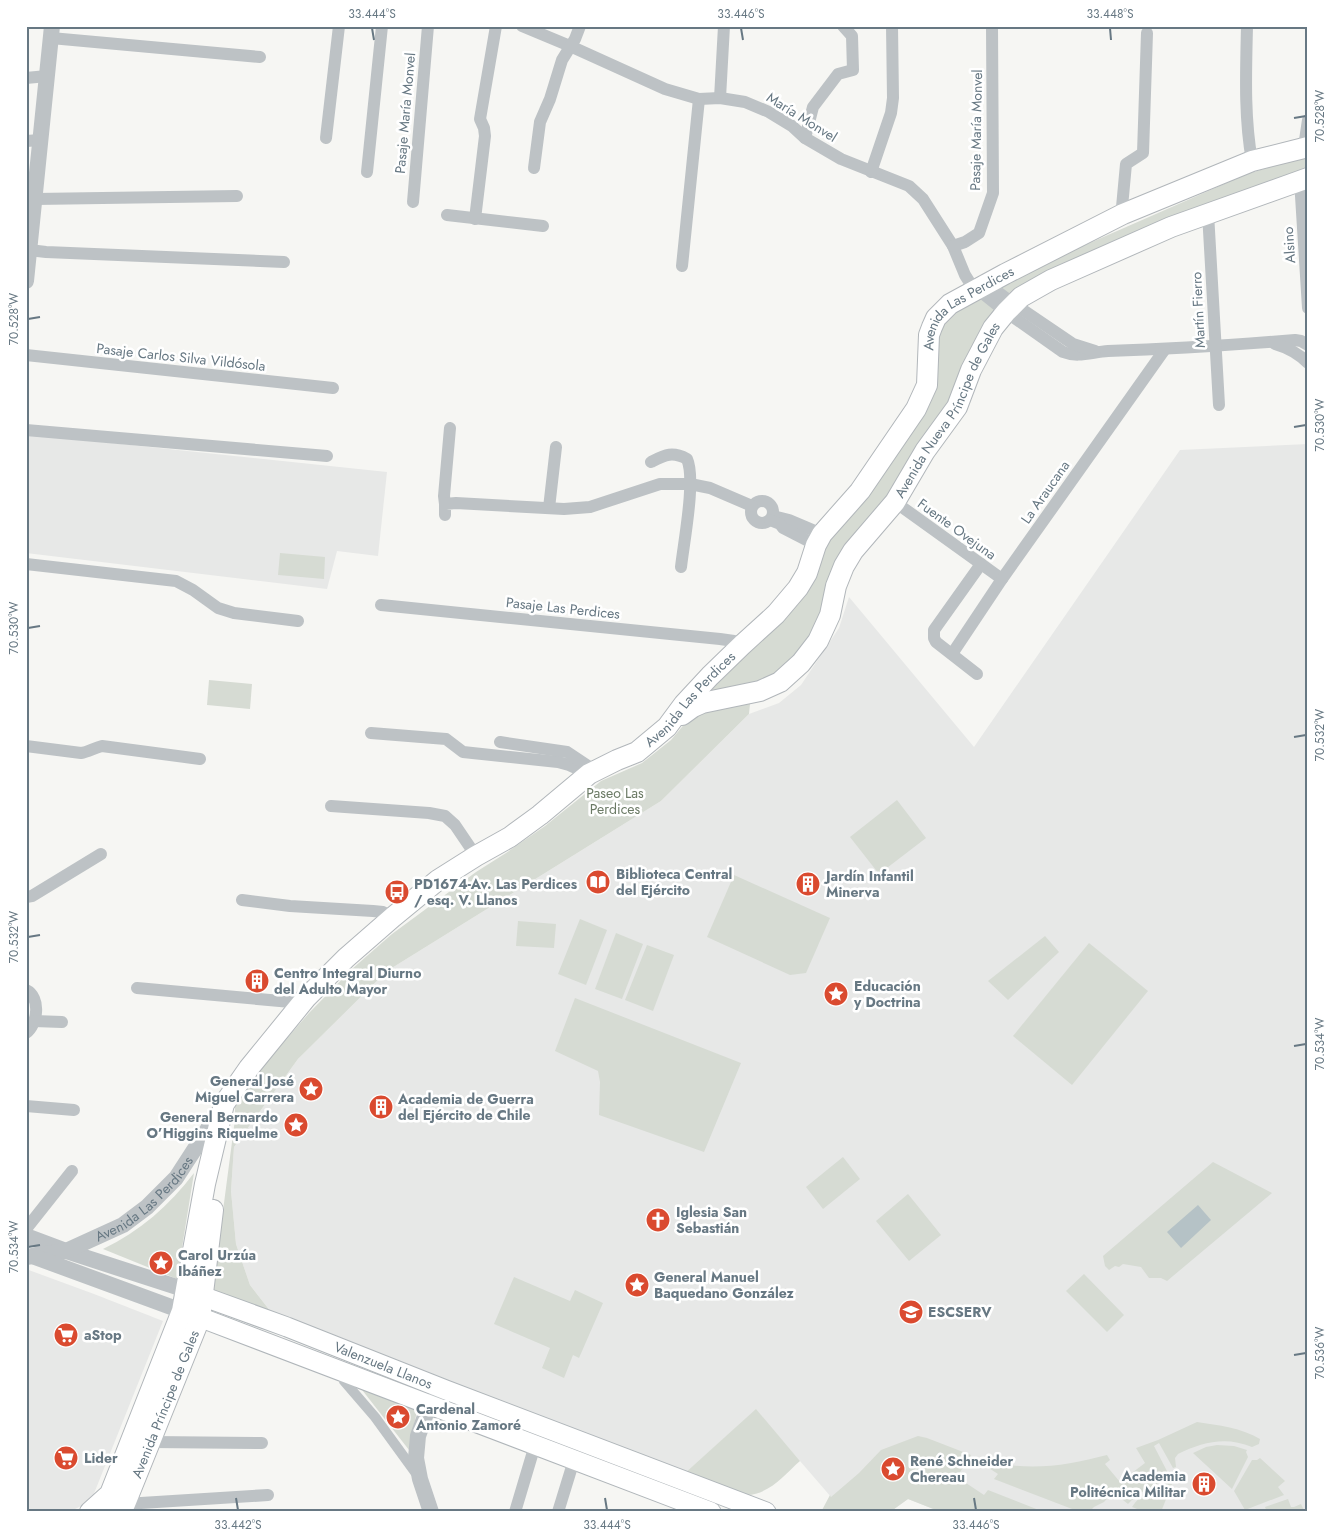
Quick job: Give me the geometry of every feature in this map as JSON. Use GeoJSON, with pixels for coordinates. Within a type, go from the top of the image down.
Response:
{"type":"FeatureCollection","features":[{"type":"Feature","properties":{"kind":"main road","name":"Avenida Las Perdices"},"geometry":{"type":"LineString","coordinates":[[224,1104],[249,1068],[302,1003],[346,958],[393,916],[438,880],[510,837],[593,772],[637,752],[667,727],[684,704],[710,676],[776,614],[798,588],[807,573],[819,539],[860,491],[916,409],[927,385],[929,335],[936,318],[950,304],[976,282],[1123,214],[1252,161],[1306,147]]}},
{"type":"Feature","properties":{"kind":"main road","name":"Avenida Nueva Príncipe de Gales"},"geometry":{"type":"LineString","coordinates":[[667,727],[693,706],[765,689],[780,682],[802,663],[818,641],[830,615],[836,586],[844,566],[853,552],[895,502],[925,451],[957,407],[971,370],[993,328],[1010,308],[1026,294],[1051,280],[1171,227],[1304,179]]}},
{"type":"Feature","properties":{"kind":"main road"},"geometry":{"type":"LineString","coordinates":[[710,676],[710,696],[717,699]]}},
{"type":"Feature","properties":{"kind":"main road"},"geometry":{"type":"LineString","coordinates":[[194,1293],[205,1184],[224,1104]]}},
{"type":"Feature","properties":{"kind":"main road","name":"Avenida Príncipe de Gales"},"geometry":{"type":"LineString","coordinates":[[117,1507],[151,1442],[191,1314],[194,1293]]}},
{"type":"Feature","properties":{"kind":"main road","name":"Valenzuela Llanos"},"geometry":{"type":"LineString","coordinates":[[194,1293],[332,1344],[446,1390],[766,1512]]}},
{"type":"Feature","properties":{"kind":"main road","name":"Avenida Príncipe de Gales"},"geometry":{"type":"LineString","coordinates":[[117,1507],[191,1314]]}},
{"type":"Feature","properties":{"kind":"main road","name":"Valenzuela Llanos"},"geometry":{"type":"LineString","coordinates":[[191,1314],[711,1512]]}},
{"type":"Feature","properties":{"kind":"main road"},"geometry":{"type":"LineString","coordinates":[[90,1512],[117,1507]]}},
{"type":"Feature","properties":{"kind":"street"},"geometry":{"type":"LineString","coordinates":[[326,138],[339,26]]}},
{"type":"Feature","properties":{"kind":"street"},"geometry":{"type":"LineString","coordinates":[[367,172],[382,26]]}},
{"type":"Feature","properties":{"kind":"street","name":"Pasaje María Monvel"},"geometry":{"type":"LineString","coordinates":[[413,202],[428,26]]}},
{"type":"Feature","properties":{"kind":"street"},"geometry":{"type":"LineString","coordinates":[[475,219],[485,136],[480,119],[496,26]]}},
{"type":"Feature","properties":{"kind":"street","name":"María Monvel"},"geometry":{"type":"LineString","coordinates":[[522,26],[665,89],[699,99],[720,98],[745,102],[769,112],[792,126],[805,138],[840,159],[909,186],[923,199],[976,282]]}},
{"type":"Feature","properties":{"kind":"street"},"geometry":{"type":"LineString","coordinates":[[534,168],[540,122],[550,99],[562,60],[575,39],[580,26]]}},
{"type":"Feature","properties":{"kind":"street"},"geometry":{"type":"LineString","coordinates":[[720,98],[724,26]]}},
{"type":"Feature","properties":{"kind":"street"},"geometry":{"type":"LineString","coordinates":[[805,138],[813,107],[838,74],[854,70],[852,36],[843,26]]}},
{"type":"Feature","properties":{"kind":"street"},"geometry":{"type":"LineString","coordinates":[[871,172],[891,113],[893,98],[892,26]]}},
{"type":"Feature","properties":{"kind":"street","name":"Pasaje María Monvel"},"geometry":{"type":"LineString","coordinates":[[953,246],[965,242],[979,233],[992,192],[992,26]]}},
{"type":"Feature","properties":{"kind":"street"},"geometry":{"type":"LineString","coordinates":[[1247,26],[1246,77],[1249,142],[1252,161]]}},
{"type":"Feature","properties":{"kind":"street"},"geometry":{"type":"LineString","coordinates":[[26,281],[29,230],[35,199],[33,140],[47,76],[52,32],[260,57]]}},
{"type":"Feature","properties":{"kind":"street"},"geometry":{"type":"LineString","coordinates":[[1123,214],[1126,164],[1143,153],[1147,33]]}},
{"type":"Feature","properties":{"kind":"street"},"geometry":{"type":"LineString","coordinates":[[26,78],[47,76]]}},
{"type":"Feature","properties":{"kind":"street"},"geometry":{"type":"LineString","coordinates":[[682,266],[699,99]]}},
{"type":"Feature","properties":{"kind":"street"},"geometry":{"type":"LineString","coordinates":[[1306,147],[1308,120]]}},
{"type":"Feature","properties":{"kind":"street","name":"Alsino"},"geometry":{"type":"LineString","coordinates":[[1304,179],[1308,308]]}},
{"type":"Feature","properties":{"kind":"street"},"geometry":{"type":"LineString","coordinates":[[35,199],[237,196]]}},
{"type":"Feature","properties":{"kind":"street","name":"Martín Fierro"},"geometry":{"type":"LineString","coordinates":[[1208,213],[1219,405]]}},
{"type":"Feature","properties":{"kind":"street"},"geometry":{"type":"LineString","coordinates":[[446,216],[543,226]]}},
{"type":"Feature","properties":{"kind":"street"},"geometry":{"type":"LineString","coordinates":[[29,250],[284,262]]}},
{"type":"Feature","properties":{"kind":"street"},"geometry":{"type":"LineString","coordinates":[[976,282],[1063,352],[1072,356],[1098,352],[1295,340],[1307,341]]}},
{"type":"Feature","properties":{"kind":"street"},"geometry":{"type":"LineString","coordinates":[[1268,342],[1287,347],[1308,364]]}},
{"type":"Feature","properties":{"kind":"street","name":"La Araucana"},"geometry":{"type":"LineString","coordinates":[[952,654],[1002,579],[1165,349]]}},
{"type":"Feature","properties":{"kind":"street","name":"Pasaje Carlos Silva Vildósola"},"geometry":{"type":"LineString","coordinates":[[26,355],[333,388]]}},
{"type":"Feature","properties":{"kind":"street"},"geometry":{"type":"LineString","coordinates":[[450,428],[444,496],[445,510],[456,503],[564,509],[590,507],[660,484],[690,484],[710,488],[752,506],[762,500],[767,501],[774,510],[771,518],[789,520],[819,539]]}},
{"type":"Feature","properties":{"kind":"street"},"geometry":{"type":"LineString","coordinates":[[26,430],[327,456]]}},
{"type":"Feature","properties":{"kind":"street"},"geometry":{"type":"LineString","coordinates":[[549,508],[556,447]]}},
{"type":"Feature","properties":{"kind":"street"},"geometry":{"type":"LineString","coordinates":[[650,462],[665,455],[678,454],[687,458],[690,467],[682,567]]}},
{"type":"Feature","properties":{"kind":"street","name":"Fuente Ovejuna"},"geometry":{"type":"LineString","coordinates":[[895,502],[1002,579]]}},
{"type":"Feature","properties":{"kind":"street"},"geometry":{"type":"LineString","coordinates":[[26,564],[176,581],[193,590],[218,608],[234,613],[298,621]]}},
{"type":"Feature","properties":{"kind":"street"},"geometry":{"type":"LineString","coordinates":[[977,674],[936,642],[934,630],[981,564]]}},
{"type":"Feature","properties":{"kind":"street","name":"Pasaje Las Perdices"},"geometry":{"type":"LineString","coordinates":[[381,605],[720,639],[734,641],[742,645]]}},
{"type":"Feature","properties":{"kind":"street"},"geometry":{"type":"LineString","coordinates":[[372,734],[446,739],[463,752],[558,762],[593,772]]}},
{"type":"Feature","properties":{"kind":"street"},"geometry":{"type":"LineString","coordinates":[[500,742],[567,752],[593,772]]}},
{"type":"Feature","properties":{"kind":"street"},"geometry":{"type":"LineString","coordinates":[[26,746],[81,753],[102,746],[200,759]]}},
{"type":"Feature","properties":{"kind":"street"},"geometry":{"type":"LineString","coordinates":[[331,806],[429,813],[445,816],[454,825],[476,856]]}},
{"type":"Feature","properties":{"kind":"street"},"geometry":{"type":"LineString","coordinates":[[26,897],[32,896],[101,854]]}},
{"type":"Feature","properties":{"kind":"street"},"geometry":{"type":"LineString","coordinates":[[242,900],[290,906],[383,912],[393,916]]}},
{"type":"Feature","properties":{"kind":"street"},"geometry":{"type":"LineString","coordinates":[[137,988],[302,1003]]}},
{"type":"Feature","properties":{"kind":"street"},"geometry":{"type":"LineString","coordinates":[[26,990],[33,994],[35,1000],[32,1029],[26,1033]]}},
{"type":"Feature","properties":{"kind":"street"},"geometry":{"type":"LineString","coordinates":[[34,1021],[62,1022]]}},
{"type":"Feature","properties":{"kind":"street","name":"Avenida Las Perdices"},"geometry":{"type":"LineString","coordinates":[[29,1255],[66,1251],[123,1225],[153,1202],[176,1178],[224,1104]]}},
{"type":"Feature","properties":{"kind":"street"},"geometry":{"type":"LineString","coordinates":[[26,1106],[74,1110]]}},
{"type":"Feature","properties":{"kind":"street"},"geometry":{"type":"LineString","coordinates":[[26,1229],[72,1171]]}},
{"type":"Feature","properties":{"kind":"street","name":"Valenzuela Llanos"},"geometry":{"type":"LineString","coordinates":[[26,1236],[194,1293]]}},
{"type":"Feature","properties":{"kind":"street","name":"Valenzuela Llanos"},"geometry":{"type":"LineString","coordinates":[[29,1255],[191,1314]]}},
{"type":"Feature","properties":{"kind":"street"},"geometry":{"type":"LineString","coordinates":[[345,1373],[344,1381],[375,1417],[420,1479]]}},
{"type":"Feature","properties":{"kind":"street"},"geometry":{"type":"LineString","coordinates":[[431,1512],[420,1479],[416,1458],[418,1436],[429,1405],[446,1390]]}},
{"type":"Feature","properties":{"kind":"street"},"geometry":{"type":"LineString","coordinates":[[151,1442],[262,1443]]}},
{"type":"Feature","properties":{"kind":"street"},"geometry":{"type":"LineString","coordinates":[[515,1512],[535,1445]]}},
{"type":"Feature","properties":{"kind":"street"},"geometry":{"type":"LineString","coordinates":[[558,1512],[574,1460]]}},
{"type":"Feature","properties":{"kind":"street"},"geometry":{"type":"LineString","coordinates":[[644,1486],[688,1512]]}},
{"type":"Feature","properties":{"kind":"street"},"geometry":{"type":"LineString","coordinates":[[117,1507],[268,1496]]}},
{"type":"Feature","properties":{"kind":"shaded area"},"geometry":{"type":"Polygon","coordinates":[[[26,434],[387,472],[378,556],[337,551],[327,589],[26,553],[26,434]]]}},
{"type":"Feature","properties":{"kind":"shaded area"},"geometry":{"type":"Polygon","coordinates":[[[1308,444],[1308,1512],[941,1512],[908,1499],[890,1512],[844,1512],[756,1410],[685,1473],[271,1312],[250,1285],[236,1244],[231,1191],[234,1147],[298,1059],[387,971],[661,801],[749,714],[779,703],[801,685],[839,628],[849,597],[974,747],[1180,450],[1308,444]]]}},
{"type":"Feature","properties":{"kind":"shaded area"},"geometry":{"type":"Polygon","coordinates":[[[1198,1205],[1211,1220],[1181,1248],[1167,1232],[1198,1205]]]}},
{"type":"Feature","properties":{"kind":"shaded area"},"geometry":{"type":"Polygon","coordinates":[[[26,1269],[163,1321],[91,1501],[69,1512],[26,1512],[26,1269]]]}},
{"type":"Feature","properties":{"kind":"green space"},"geometry":{"type":"Polygon","coordinates":[[[1308,156],[1308,174],[1019,295],[954,411],[870,529],[828,614],[776,681],[700,703],[819,548],[922,409],[938,319],[1003,281],[1247,174],[1308,156]]]}},
{"type":"Feature","properties":{"kind":"green space"},"geometry":{"type":"Polygon","coordinates":[[[280,553],[325,557],[324,579],[278,575],[280,553]]]}},
{"type":"Feature","properties":{"kind":"green space"},"geometry":{"type":"Polygon","coordinates":[[[209,680],[252,684],[250,709],[207,705],[209,680]]]}},
{"type":"Feature","properties":{"kind":"green space","name":"Paseo Las Perdices"},"geometry":{"type":"Polygon","coordinates":[[[750,704],[749,714],[661,801],[387,971],[298,1059],[234,1147],[231,1191],[236,1244],[250,1285],[271,1312],[216,1293],[213,1287],[235,1119],[235,1102],[256,1074],[309,1013],[352,969],[392,934],[476,872],[545,826],[601,781],[642,763],[671,740],[692,715],[722,706],[750,704]]]}},
{"type":"Feature","properties":{"kind":"green space"},"geometry":{"type":"Polygon","coordinates":[[[897,800],[926,838],[879,874],[850,837],[897,800]]]}},
{"type":"Feature","properties":{"kind":"green space"},"geometry":{"type":"Polygon","coordinates":[[[734,875],[830,918],[806,973],[790,975],[707,937],[734,875]]]}},
{"type":"Feature","properties":{"kind":"green space"},"geometry":{"type":"Polygon","coordinates":[[[580,919],[607,930],[586,985],[558,974],[580,919]]]}},
{"type":"Feature","properties":{"kind":"green space"},"geometry":{"type":"Polygon","coordinates":[[[518,921],[556,924],[554,948],[516,946],[518,921]]]}},
{"type":"Feature","properties":{"kind":"green space"},"geometry":{"type":"Polygon","coordinates":[[[616,933],[643,944],[622,999],[595,989],[616,933]]]}},
{"type":"Feature","properties":{"kind":"green space"},"geometry":{"type":"Polygon","coordinates":[[[1045,936],[1059,952],[1008,1000],[988,981],[1045,936]]]}},
{"type":"Feature","properties":{"kind":"green space"},"geometry":{"type":"Polygon","coordinates":[[[1089,943],[1148,991],[1072,1085],[1013,1036],[1089,943]]]}},
{"type":"Feature","properties":{"kind":"green space"},"geometry":{"type":"Polygon","coordinates":[[[647,945],[674,955],[653,1011],[625,1000],[647,945]]]}},
{"type":"Feature","properties":{"kind":"green space"},"geometry":{"type":"Polygon","coordinates":[[[575,998],[741,1063],[704,1152],[599,1115],[600,1082],[598,1071],[555,1051],[575,998]]]}},
{"type":"Feature","properties":{"kind":"green space"},"geometry":{"type":"Polygon","coordinates":[[[843,1157],[860,1179],[823,1209],[806,1187],[843,1157]]]}},
{"type":"Feature","properties":{"kind":"green space"},"geometry":{"type":"Polygon","coordinates":[[[1213,1162],[1272,1193],[1167,1281],[1161,1278],[1149,1278],[1141,1267],[1123,1264],[1109,1270],[1105,1266],[1103,1256],[1213,1162]]]}},
{"type":"Feature","properties":{"kind":"green space"},"geometry":{"type":"Polygon","coordinates":[[[194,1173],[177,1279],[103,1249],[117,1242],[153,1217],[194,1173]]]}},
{"type":"Feature","properties":{"kind":"green space"},"geometry":{"type":"Polygon","coordinates":[[[908,1194],[941,1235],[909,1261],[876,1221],[908,1194]]]}},
{"type":"Feature","properties":{"kind":"green space"},"geometry":{"type":"Polygon","coordinates":[[[1084,1274],[1124,1315],[1107,1332],[1066,1291],[1084,1274]]]}},
{"type":"Feature","properties":{"kind":"green space"},"geometry":{"type":"Polygon","coordinates":[[[514,1277],[570,1301],[575,1290],[603,1303],[579,1358],[573,1355],[564,1378],[542,1368],[550,1348],[494,1324],[514,1277]]]}},
{"type":"Feature","properties":{"kind":"green space"},"geometry":{"type":"Polygon","coordinates":[[[352,1377],[419,1401],[409,1450],[352,1377]]]}},
{"type":"Feature","properties":{"kind":"green space"},"geometry":{"type":"Polygon","coordinates":[[[756,1409],[800,1461],[782,1478],[763,1491],[747,1495],[685,1473],[756,1409]]]}},
{"type":"Feature","properties":{"kind":"green space"},"geometry":{"type":"Polygon","coordinates":[[[1197,1422],[1246,1432],[1260,1439],[1259,1444],[1252,1447],[1223,1441],[1196,1446],[1178,1454],[1175,1458],[1176,1467],[1173,1468],[1159,1443],[1154,1446],[1169,1475],[1168,1480],[1146,1489],[1128,1504],[1113,1492],[1104,1502],[1089,1512],[1080,1512],[994,1479],[998,1474],[978,1461],[981,1458],[997,1463],[1028,1467],[1060,1465],[1107,1455],[1110,1460],[1105,1464],[1120,1482],[1145,1463],[1136,1448],[1197,1422]]]}},
{"type":"Feature","properties":{"kind":"green space"},"geometry":{"type":"Polygon","coordinates":[[[918,1436],[971,1455],[957,1477],[984,1495],[988,1490],[1044,1512],[941,1512],[908,1499],[890,1512],[821,1512],[830,1495],[831,1497],[859,1473],[881,1450],[918,1436]]]}},
{"type":"Feature","properties":{"kind":"green space"},"geometry":{"type":"Polygon","coordinates":[[[1217,1445],[1234,1446],[1247,1450],[1248,1457],[1232,1489],[1193,1453],[1206,1447],[1217,1445]]]}},
{"type":"Feature","properties":{"kind":"green space"},"geometry":{"type":"Polygon","coordinates":[[[1260,1458],[1285,1481],[1278,1487],[1284,1495],[1245,1510],[1234,1491],[1252,1460],[1260,1458]]]}},
{"type":"Feature","properties":{"kind":"green space"},"geometry":{"type":"Polygon","coordinates":[[[1167,1483],[1172,1484],[1161,1512],[1145,1512],[1132,1507],[1147,1491],[1167,1483]]]}},
{"type":"Feature","properties":{"kind":"green space"},"geometry":{"type":"Polygon","coordinates":[[[1288,1499],[1291,1507],[1301,1504],[1305,1512],[1267,1512],[1265,1507],[1288,1499]]]}},
{"type":"Feature","properties":{"kind":"place","name":"Biblioteca Central del Ejército"},"geometry":{"type":"Point","coordinates":[598,882]}},
{"type":"Feature","properties":{"kind":"place","name":"Jardín Infantil Minerva"},"geometry":{"type":"Point","coordinates":[808,884]}},
{"type":"Feature","properties":{"kind":"place","name":"PD1674-Av. Las Perdices / esq. V. Llanos"},"geometry":{"type":"Point","coordinates":[397,892]}},
{"type":"Feature","properties":{"kind":"place","name":"Centro Integral Diurno del Adulto Mayor"},"geometry":{"type":"Point","coordinates":[257,981]}},
{"type":"Feature","properties":{"kind":"place","name":"Educación y Doctrina"},"geometry":{"type":"Point","coordinates":[836,994]}},
{"type":"Feature","properties":{"kind":"place","name":"General José Miguel Carrera"},"geometry":{"type":"Point","coordinates":[311,1089]}},
{"type":"Feature","properties":{"kind":"place","name":"Academia de Guerra del Ejército de Chile"},"geometry":{"type":"Point","coordinates":[381,1107]}},
{"type":"Feature","properties":{"kind":"place","name":"General Bernardo O’Higgins Riquelme"},"geometry":{"type":"Point","coordinates":[296,1125]}},
{"type":"Feature","properties":{"kind":"place","name":"Iglesia San Sebastián"},"geometry":{"type":"Point","coordinates":[658,1220]}},
{"type":"Feature","properties":{"kind":"place","name":"Carol Urzúa Ibáñez"},"geometry":{"type":"Point","coordinates":[161,1263]}},
{"type":"Feature","properties":{"kind":"place","name":"General Manuel Baquedano González"},"geometry":{"type":"Point","coordinates":[637,1285]}},
{"type":"Feature","properties":{"kind":"place","name":"ESCSERV"},"geometry":{"type":"Point","coordinates":[911,1312]}},
{"type":"Feature","properties":{"kind":"place","name":"aStop"},"geometry":{"type":"Point","coordinates":[66,1335]}},
{"type":"Feature","properties":{"kind":"place","name":"Cardenal Antonio Zamoré"},"geometry":{"type":"Point","coordinates":[398,1417]}},
{"type":"Feature","properties":{"kind":"place","name":"Lider"},"geometry":{"type":"Point","coordinates":[66,1458]}},
{"type":"Feature","properties":{"kind":"place","name":"René Schneider Chereau"},"geometry":{"type":"Point","coordinates":[893,1469]}},
{"type":"Feature","properties":{"kind":"place","name":"Academia Politécnica Militar"},"geometry":{"type":"Point","coordinates":[1204,1484]}}]}
